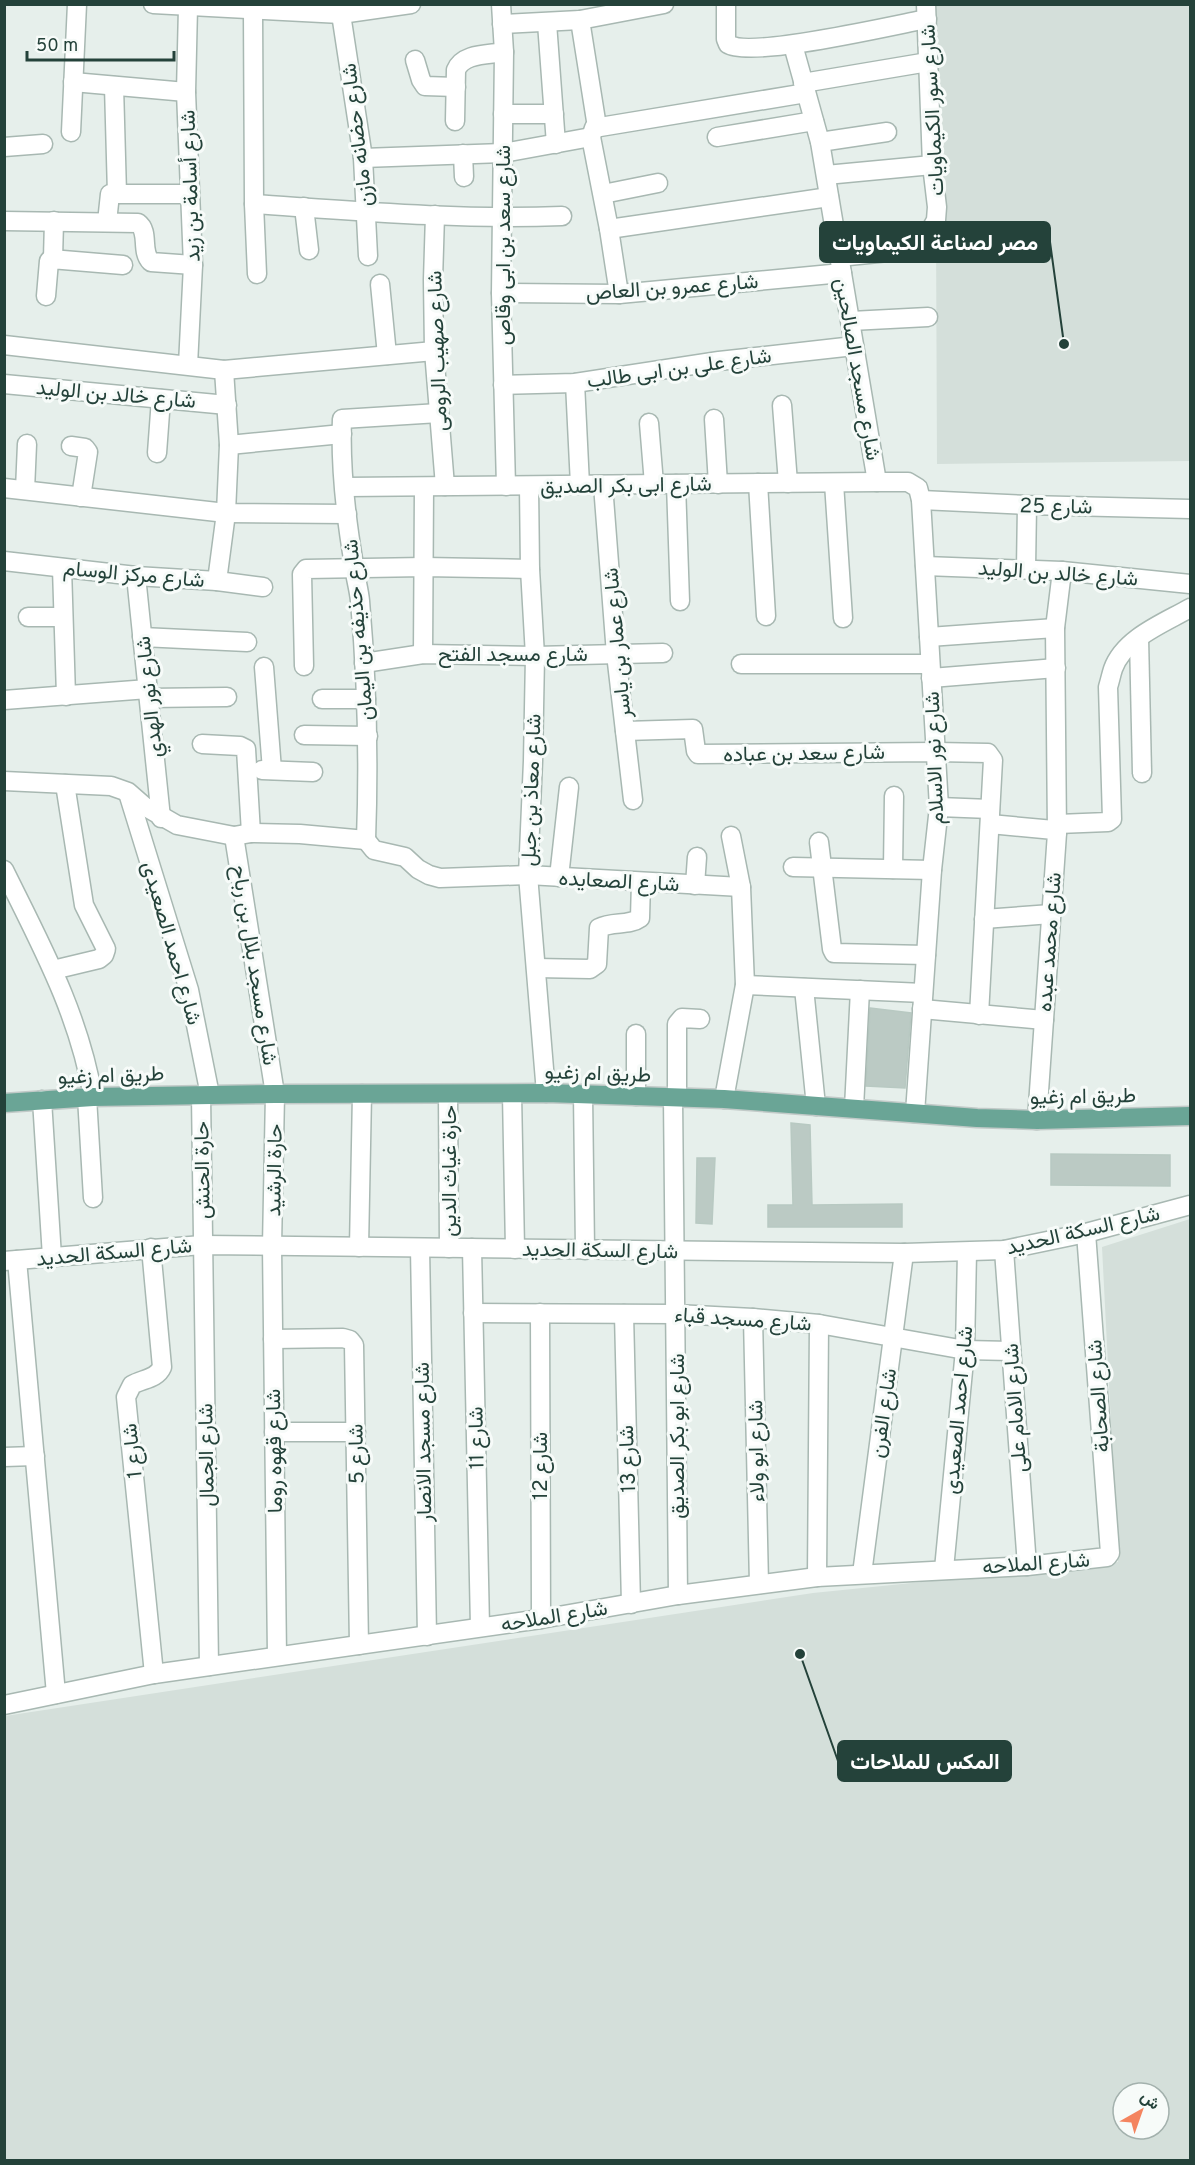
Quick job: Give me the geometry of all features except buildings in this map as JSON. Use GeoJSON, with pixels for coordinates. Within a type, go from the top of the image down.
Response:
{"type":"FeatureCollection","features":[{"type":"Feature","properties":{"kind":"main road","name":"طريق ام زغيو"},"geometry":{"type":"LineString","coordinates":[[4,1103],[90,1097],[546,1093],[724,1100],[1037,1120],[1191,1116]]}},
{"type":"Feature","properties":{"kind":"street"},"geometry":{"type":"LineString","coordinates":[[70,132],[76,4]]}},
{"type":"Feature","properties":{"kind":"street"},"geometry":{"type":"LineString","coordinates":[[153,4],[253,11],[284,8],[341,14],[391,9],[411,4]]}},
{"type":"Feature","properties":{"kind":"street","name":"شارع سعد بن ابى وقاص"},"geometry":{"type":"LineString","coordinates":[[501,4],[504,52],[501,293],[506,486]]}},
{"type":"Feature","properties":{"kind":"street"},"geometry":{"type":"LineString","coordinates":[[502,24],[580,20],[608,10],[664,4]]}},
{"type":"Feature","properties":{"kind":"street"},"geometry":{"type":"LineString","coordinates":[[726,4],[726,39],[733,48],[793,45],[926,12]]}},
{"type":"Feature","properties":{"kind":"street","name":"شارع أسامة بن زيد"},"geometry":{"type":"LineString","coordinates":[[181,6],[193,265],[188,365]]}},
{"type":"Feature","properties":{"kind":"street"},"geometry":{"type":"LineString","coordinates":[[253,11],[254,204],[257,274]]}},
{"type":"Feature","properties":{"kind":"street","name":"شارع سور الكيماويات"},"geometry":{"type":"LineString","coordinates":[[926,12],[932,165],[938,214],[931,229],[931,245],[927,248]]}},
{"type":"Feature","properties":{"kind":"street","name":"شارع حضانه مازن"},"geometry":{"type":"LineString","coordinates":[[341,14],[363,158],[368,256]]}},
{"type":"Feature","properties":{"kind":"street"},"geometry":{"type":"LineString","coordinates":[[580,20],[594,132],[619,294]]}},
{"type":"Feature","properties":{"kind":"street"},"geometry":{"type":"LineString","coordinates":[[547,23],[556,144]]}},
{"type":"Feature","properties":{"kind":"street","name":"شارع مسجد الصالحين"},"geometry":{"type":"LineString","coordinates":[[793,45],[820,142],[877,482]]}},
{"type":"Feature","properties":{"kind":"street"},"geometry":{"type":"LineString","coordinates":[[455,121],[456,70],[462,60],[504,52]]}},
{"type":"Feature","properties":{"kind":"street"},"geometry":{"type":"LineString","coordinates":[[415,60],[421,81],[425,86],[456,87]]}},
{"type":"Feature","properties":{"kind":"street"},"geometry":{"type":"LineString","coordinates":[[363,158],[503,153],[556,144],[594,132],[928,62]]}},
{"type":"Feature","properties":{"kind":"street"},"geometry":{"type":"LineString","coordinates":[[73,82],[186,92]]}},
{"type":"Feature","properties":{"kind":"street"},"geometry":{"type":"LineString","coordinates":[[114,86],[117,194]]}},
{"type":"Feature","properties":{"kind":"street"},"geometry":{"type":"LineString","coordinates":[[503,114],[554,114]]}},
{"type":"Feature","properties":{"kind":"street"},"geometry":{"type":"LineString","coordinates":[[717,137],[814,120]]}},
{"type":"Feature","properties":{"kind":"street"},"geometry":{"type":"LineString","coordinates":[[820,142],[888,132]]}},
{"type":"Feature","properties":{"kind":"street"},"geometry":{"type":"LineString","coordinates":[[4,147],[43,144]]}},
{"type":"Feature","properties":{"kind":"street"},"geometry":{"type":"LineString","coordinates":[[463,154],[464,177]]}},
{"type":"Feature","properties":{"kind":"street"},"geometry":{"type":"LineString","coordinates":[[826,175],[932,165]]}},
{"type":"Feature","properties":{"kind":"street"},"geometry":{"type":"LineString","coordinates":[[603,194],[658,183]]}},
{"type":"Feature","properties":{"kind":"street"},"geometry":{"type":"LineString","coordinates":[[107,222],[108,195],[190,194]]}},
{"type":"Feature","properties":{"kind":"street"},"geometry":{"type":"LineString","coordinates":[[609,229],[829,197]]}},
{"type":"Feature","properties":{"kind":"street"},"geometry":{"type":"LineString","coordinates":[[254,204],[502,218],[562,216]]}},
{"type":"Feature","properties":{"kind":"street"},"geometry":{"type":"LineString","coordinates":[[304,207],[309,250]]}},
{"type":"Feature","properties":{"kind":"street","name":"شارع صهيب الرومى"},"geometry":{"type":"LineString","coordinates":[[435,215],[434,351],[444,486]]}},
{"type":"Feature","properties":{"kind":"street"},"geometry":{"type":"LineString","coordinates":[[4,221],[141,224],[144,229],[146,256],[155,263],[193,265]]}},
{"type":"Feature","properties":{"kind":"street"},"geometry":{"type":"LineString","coordinates":[[53,259],[54,221]]}},
{"type":"Feature","properties":{"kind":"street","name":"شارع عمرو بن العاص"},"geometry":{"type":"LineString","coordinates":[[501,293],[619,294],[841,265],[927,248]]}},
{"type":"Feature","properties":{"kind":"street"},"geometry":{"type":"LineString","coordinates":[[46,296],[49,261],[53,259],[123,265]]}},
{"type":"Feature","properties":{"kind":"street"},"geometry":{"type":"LineString","coordinates":[[380,284],[387,355]]}},
{"type":"Feature","properties":{"kind":"street"},"geometry":{"type":"LineString","coordinates":[[850,321],[928,317]]}},
{"type":"Feature","properties":{"kind":"street"},"geometry":{"type":"LineString","coordinates":[[4,345],[224,370],[434,351]]}},
{"type":"Feature","properties":{"kind":"street","name":"شارع على بن ابى طالب"},"geometry":{"type":"LineString","coordinates":[[503,385],[575,383],[719,361],[854,346]]}},
{"type":"Feature","properties":{"kind":"street"},"geometry":{"type":"LineString","coordinates":[[217,581],[226,513],[229,445],[224,370]]}},
{"type":"Feature","properties":{"kind":"street"},"geometry":{"type":"LineString","coordinates":[[575,383],[580,485]]}},
{"type":"Feature","properties":{"kind":"street","name":"شارع خالد بن الوليد"},"geometry":{"type":"LineString","coordinates":[[4,384],[227,405]]}},
{"type":"Feature","properties":{"kind":"street"},"geometry":{"type":"LineString","coordinates":[[157,453],[161,399]]}},
{"type":"Feature","properties":{"kind":"street"},"geometry":{"type":"LineString","coordinates":[[782,405],[788,483]]}},
{"type":"Feature","properties":{"kind":"street"},"geometry":{"type":"LineString","coordinates":[[229,445],[342,427],[345,418],[439,413]]}},
{"type":"Feature","properties":{"kind":"street"},"geometry":{"type":"LineString","coordinates":[[714,419],[718,484]]}},
{"type":"Feature","properties":{"kind":"street"},"geometry":{"type":"LineString","coordinates":[[649,423],[654,484]]}},
{"type":"Feature","properties":{"kind":"street","name":"شارع حذيفه بن اليمان"},"geometry":{"type":"LineString","coordinates":[[342,427],[347,514],[360,600],[364,663],[368,736],[366,840]]}},
{"type":"Feature","properties":{"kind":"street"},"geometry":{"type":"LineString","coordinates":[[25,490],[27,444]]}},
{"type":"Feature","properties":{"kind":"street"},"geometry":{"type":"LineString","coordinates":[[71,446],[85,447],[88,452],[81,497]]}},
{"type":"Feature","properties":{"kind":"street","name":"شارع ابى بكر الصديق"},"geometry":{"type":"LineString","coordinates":[[345,487],[908,482],[918,488],[921,500]]}},
{"type":"Feature","properties":{"kind":"street"},"geometry":{"type":"LineString","coordinates":[[758,483],[766,616]]}},
{"type":"Feature","properties":{"kind":"street"},"geometry":{"type":"LineString","coordinates":[[834,483],[843,618]]}},
{"type":"Feature","properties":{"kind":"street"},"geometry":{"type":"LineString","coordinates":[[676,484],[680,601]]}},
{"type":"Feature","properties":{"kind":"street","name":"شارع عمار بن ياسر"},"geometry":{"type":"LineString","coordinates":[[603,485],[616,654],[633,800]]}},
{"type":"Feature","properties":{"kind":"street","name":"شارع معاذ بن جبل"},"geometry":{"type":"LineString","coordinates":[[529,486],[530,569],[535,656],[528,875],[546,1093]]}},
{"type":"Feature","properties":{"kind":"street"},"geometry":{"type":"LineString","coordinates":[[423,654],[424,487]]}},
{"type":"Feature","properties":{"kind":"street"},"geometry":{"type":"LineString","coordinates":[[4,488],[226,513],[347,514]]}},
{"type":"Feature","properties":{"kind":"street","name":"شارع 25"},"geometry":{"type":"LineString","coordinates":[[921,500],[1027,505],[1191,508]]}},
{"type":"Feature","properties":{"kind":"street","name":"شارع نور الاسلام"},"geometry":{"type":"LineString","coordinates":[[915,1113],[932,870],[939,807],[921,500]]}},
{"type":"Feature","properties":{"kind":"street"},"geometry":{"type":"LineString","coordinates":[[1026,569],[1027,505]]}},
{"type":"Feature","properties":{"kind":"street","name":"شارع مركز الوسام"},"geometry":{"type":"LineString","coordinates":[[4,561],[263,587]]}},
{"type":"Feature","properties":{"kind":"street","name":"شارع خالد بن الوليد"},"geometry":{"type":"LineString","coordinates":[[925,566],[1062,571],[1191,584]]}},
{"type":"Feature","properties":{"kind":"street"},"geometry":{"type":"LineString","coordinates":[[304,666],[302,574],[306,569],[424,567],[530,569]]}},
{"type":"Feature","properties":{"kind":"street"},"geometry":{"type":"LineString","coordinates":[[62,568],[66,696]]}},
{"type":"Feature","properties":{"kind":"street","name":"شارع محمد عبده"},"geometry":{"type":"LineString","coordinates":[[1037,1120],[1057,828],[1055,628],[1062,571]]}},
{"type":"Feature","properties":{"kind":"street","name":"شارع نور الهدي"},"geometry":{"type":"LineString","coordinates":[[136,576],[161,818]]}},
{"type":"Feature","properties":{"kind":"street"},"geometry":{"type":"LineString","coordinates":[[939,807],[1054,830],[1108,822],[1112,819],[1108,687],[1113,668],[1124,651],[1139,638],[1191,608]]}},
{"type":"Feature","properties":{"kind":"street"},"geometry":{"type":"LineString","coordinates":[[28,617],[63,617]]}},
{"type":"Feature","properties":{"kind":"street"},"geometry":{"type":"LineString","coordinates":[[929,636],[1055,628]]}},
{"type":"Feature","properties":{"kind":"street"},"geometry":{"type":"LineString","coordinates":[[142,637],[247,642]]}},
{"type":"Feature","properties":{"kind":"street"},"geometry":{"type":"LineString","coordinates":[[1139,638],[1142,773]]}},
{"type":"Feature","properties":{"kind":"street","name":"شارع مسجد الفتح"},"geometry":{"type":"LineString","coordinates":[[364,663],[423,654],[535,656],[663,653]]}},
{"type":"Feature","properties":{"kind":"street"},"geometry":{"type":"LineString","coordinates":[[741,664],[931,671],[1056,668]]}},
{"type":"Feature","properties":{"kind":"street"},"geometry":{"type":"LineString","coordinates":[[264,668],[272,770]]}},
{"type":"Feature","properties":{"kind":"street"},"geometry":{"type":"LineString","coordinates":[[4,700],[148,694],[226,697]]}},
{"type":"Feature","properties":{"kind":"street"},"geometry":{"type":"LineString","coordinates":[[322,699],[366,699]]}},
{"type":"Feature","properties":{"kind":"street","name":"شارع سعد بن عباده"},"geometry":{"type":"LineString","coordinates":[[625,731],[694,729],[698,754],[936,752]]}},
{"type":"Feature","properties":{"kind":"street"},"geometry":{"type":"LineString","coordinates":[[304,735],[368,736]]}},
{"type":"Feature","properties":{"kind":"street"},"geometry":{"type":"LineString","coordinates":[[202,744],[243,747],[247,752],[248,769],[313,771]]}},
{"type":"Feature","properties":{"kind":"street"},"geometry":{"type":"LineString","coordinates":[[936,752],[984,752],[993,760],[980,1015]]}},
{"type":"Feature","properties":{"kind":"street","name":"شارع مسجد بلال بن رباح"},"geometry":{"type":"LineString","coordinates":[[248,769],[243,834],[275,1094]]}},
{"type":"Feature","properties":{"kind":"street"},"geometry":{"type":"LineString","coordinates":[[4,781],[111,786],[128,792],[161,818],[177,825],[243,834],[300,834],[366,840]]}},
{"type":"Feature","properties":{"kind":"street"},"geometry":{"type":"LineString","coordinates":[[53,970],[99,958],[104,955],[106,949],[84,905],[65,784]]}},
{"type":"Feature","properties":{"kind":"street"},"geometry":{"type":"LineString","coordinates":[[559,877],[569,787]]}},
{"type":"Feature","properties":{"kind":"street","name":"شارع احمد الصعيدى"},"geometry":{"type":"LineString","coordinates":[[128,792],[189,990],[205,1095]]}},
{"type":"Feature","properties":{"kind":"street"},"geometry":{"type":"LineString","coordinates":[[893,869],[894,796]]}},
{"type":"Feature","properties":{"kind":"street"},"geometry":{"type":"LineString","coordinates":[[724,1100],[745,985],[741,887],[732,836]]}},
{"type":"Feature","properties":{"kind":"street","name":"شارع الصعايده"},"geometry":{"type":"LineString","coordinates":[[366,840],[374,850],[405,857],[418,869],[440,878],[528,875],[741,887]]}},
{"type":"Feature","properties":{"kind":"street"},"geometry":{"type":"LineString","coordinates":[[819,842],[831,949],[837,954],[926,955]]}},
{"type":"Feature","properties":{"kind":"street"},"geometry":{"type":"LineString","coordinates":[[695,885],[697,856]]}},
{"type":"Feature","properties":{"kind":"street"},"geometry":{"type":"LineString","coordinates":[[792,867],[932,870]]}},
{"type":"Feature","properties":{"kind":"street"},"geometry":{"type":"LineString","coordinates":[[4,870],[53,970],[73,1016],[81,1043],[90,1097],[93,1198]]}},
{"type":"Feature","properties":{"kind":"street"},"geometry":{"type":"LineString","coordinates":[[536,968],[594,968],[597,964],[599,928],[605,925],[633,922],[640,918],[641,882]]}},
{"type":"Feature","properties":{"kind":"street"},"geometry":{"type":"LineString","coordinates":[[984,919],[1051,914]]}},
{"type":"Feature","properties":{"kind":"street"},"geometry":{"type":"LineString","coordinates":[[745,985],[860,990],[923,1001],[980,1015],[1044,1020]]}},
{"type":"Feature","properties":{"kind":"street"},"geometry":{"type":"LineString","coordinates":[[804,988],[816,1106]]}},
{"type":"Feature","properties":{"kind":"street"},"geometry":{"type":"LineString","coordinates":[[854,1108],[860,990]]}},
{"type":"Feature","properties":{"kind":"street","name":"شارع ابو بكر الصديق"},"geometry":{"type":"LineString","coordinates":[[678,1595],[675,1251],[677,1024],[682,1018],[700,1019]]}},
{"type":"Feature","properties":{"kind":"street"},"geometry":{"type":"LineString","coordinates":[[636,1034],[636,1096]]}},
{"type":"Feature","properties":{"kind":"street","name":"حارة الرشيد"},"geometry":{"type":"LineString","coordinates":[[272,1246],[275,1094]]}},
{"type":"Feature","properties":{"kind":"street"},"geometry":{"type":"LineString","coordinates":[[359,1247],[363,1094]]}},
{"type":"Feature","properties":{"kind":"street","name":"حارة غياث الدين"},"geometry":{"type":"LineString","coordinates":[[448,1094],[449,1248]]}},
{"type":"Feature","properties":{"kind":"street"},"geometry":{"type":"LineString","coordinates":[[512,1094],[515,1249]]}},
{"type":"Feature","properties":{"kind":"street"},"geometry":{"type":"LineString","coordinates":[[583,1094],[585,1250]]}},
{"type":"Feature","properties":{"kind":"street","name":"حارة الحنش"},"geometry":{"type":"LineString","coordinates":[[202,1245],[205,1095]]}},
{"type":"Feature","properties":{"kind":"street"},"geometry":{"type":"LineString","coordinates":[[42,1100],[52,1257]]}},
{"type":"Feature","properties":{"kind":"street","name":"شارع السكة الحديد"},"geometry":{"type":"LineString","coordinates":[[11,1261],[202,1245],[967,1252],[1004,1250],[1086,1233],[1191,1205]]}},
{"type":"Feature","properties":{"kind":"street","name":"شارع الصحابة"},"geometry":{"type":"LineString","coordinates":[[1086,1233],[1110,1553],[1107,1557]]}},
{"type":"Feature","properties":{"kind":"street","name":"شارع الجمال"},"geometry":{"type":"LineString","coordinates":[[202,1245],[209,1666]]}},
{"type":"Feature","properties":{"kind":"street","name":"شارع قهوه روما"},"geometry":{"type":"LineString","coordinates":[[272,1246],[276,1656]]}},
{"type":"Feature","properties":{"kind":"street","name":"شارع 1"},"geometry":{"type":"LineString","coordinates":[[151,1248],[162,1367],[159,1373],[132,1385],[126,1397],[154,1674]]}},
{"type":"Feature","properties":{"kind":"street","name":"شارع مسجد الانصار"},"geometry":{"type":"LineString","coordinates":[[420,1248],[427,1636]]}},
{"type":"Feature","properties":{"kind":"street","name":"شارع 11"},"geometry":{"type":"LineString","coordinates":[[472,1248],[480,1627]]}},
{"type":"Feature","properties":{"kind":"street","name":"شارع الامام على"},"geometry":{"type":"LineString","coordinates":[[1004,1250],[1027,1566]]}},
{"type":"Feature","properties":{"kind":"street","name":"شارع احمد الصعيدى"},"geometry":{"type":"LineString","coordinates":[[944,1569],[964,1350],[967,1252]]}},
{"type":"Feature","properties":{"kind":"street","name":"شارع الفرن"},"geometry":{"type":"LineString","coordinates":[[862,1574],[904,1253]]}},
{"type":"Feature","properties":{"kind":"street"},"geometry":{"type":"LineString","coordinates":[[11,1261],[35,1456],[56,1694]]}},
{"type":"Feature","properties":{"kind":"street","name":"شارع مسجد قباء"},"geometry":{"type":"LineString","coordinates":[[473,1313],[676,1314],[753,1318],[819,1324],[964,1350],[1011,1351]]}},
{"type":"Feature","properties":{"kind":"street","name":"شارع 12"},"geometry":{"type":"LineString","coordinates":[[540,1313],[541,1619]]}},
{"type":"Feature","properties":{"kind":"street","name":"شارع 13"},"geometry":{"type":"LineString","coordinates":[[624,1314],[631,1604]]}},
{"type":"Feature","properties":{"kind":"street","name":"شارع ابو ولاء"},"geometry":{"type":"LineString","coordinates":[[753,1318],[759,1584]]}},
{"type":"Feature","properties":{"kind":"street"},"geometry":{"type":"LineString","coordinates":[[817,1577],[819,1324]]}},
{"type":"Feature","properties":{"kind":"street","name":"شارع 5"},"geometry":{"type":"LineString","coordinates":[[273,1339],[344,1338],[350,1340],[354,1345],[359,1645]]}},
{"type":"Feature","properties":{"kind":"street"},"geometry":{"type":"LineString","coordinates":[[274,1432],[356,1432]]}},
{"type":"Feature","properties":{"kind":"street"},"geometry":{"type":"LineString","coordinates":[[4,1457],[35,1456]]}},
{"type":"Feature","properties":{"kind":"street","name":"شارع الملاحه"},"geometry":{"type":"LineString","coordinates":[[4,1706],[154,1674],[427,1636],[759,1584],[817,1577],[1027,1566],[1107,1557]]}},
{"type":"Feature","properties":{"kind":"shaded area"},"geometry":{"type":"Polygon","coordinates":[[[934,5],[1190,5],[1190,461],[937,464],[936,227],[943,213],[941,152],[935,138],[934,5]]]}},
{"type":"Feature","properties":{"kind":"shaded area"},"geometry":{"type":"Polygon","coordinates":[[[1190,1219],[1190,2160],[5,2160],[5,1716],[813,1593],[1118,1562],[1102,1247],[1190,1219]]]}},
{"type":"Feature","properties":{"kind":"place","name":"مصر لصناعة الكيماويات"},"geometry":{"type":"Point","coordinates":[1064,344]}},
{"type":"Feature","properties":{"kind":"place","name":"المكس للملاحات"},"geometry":{"type":"Point","coordinates":[800,1654]}}]}
